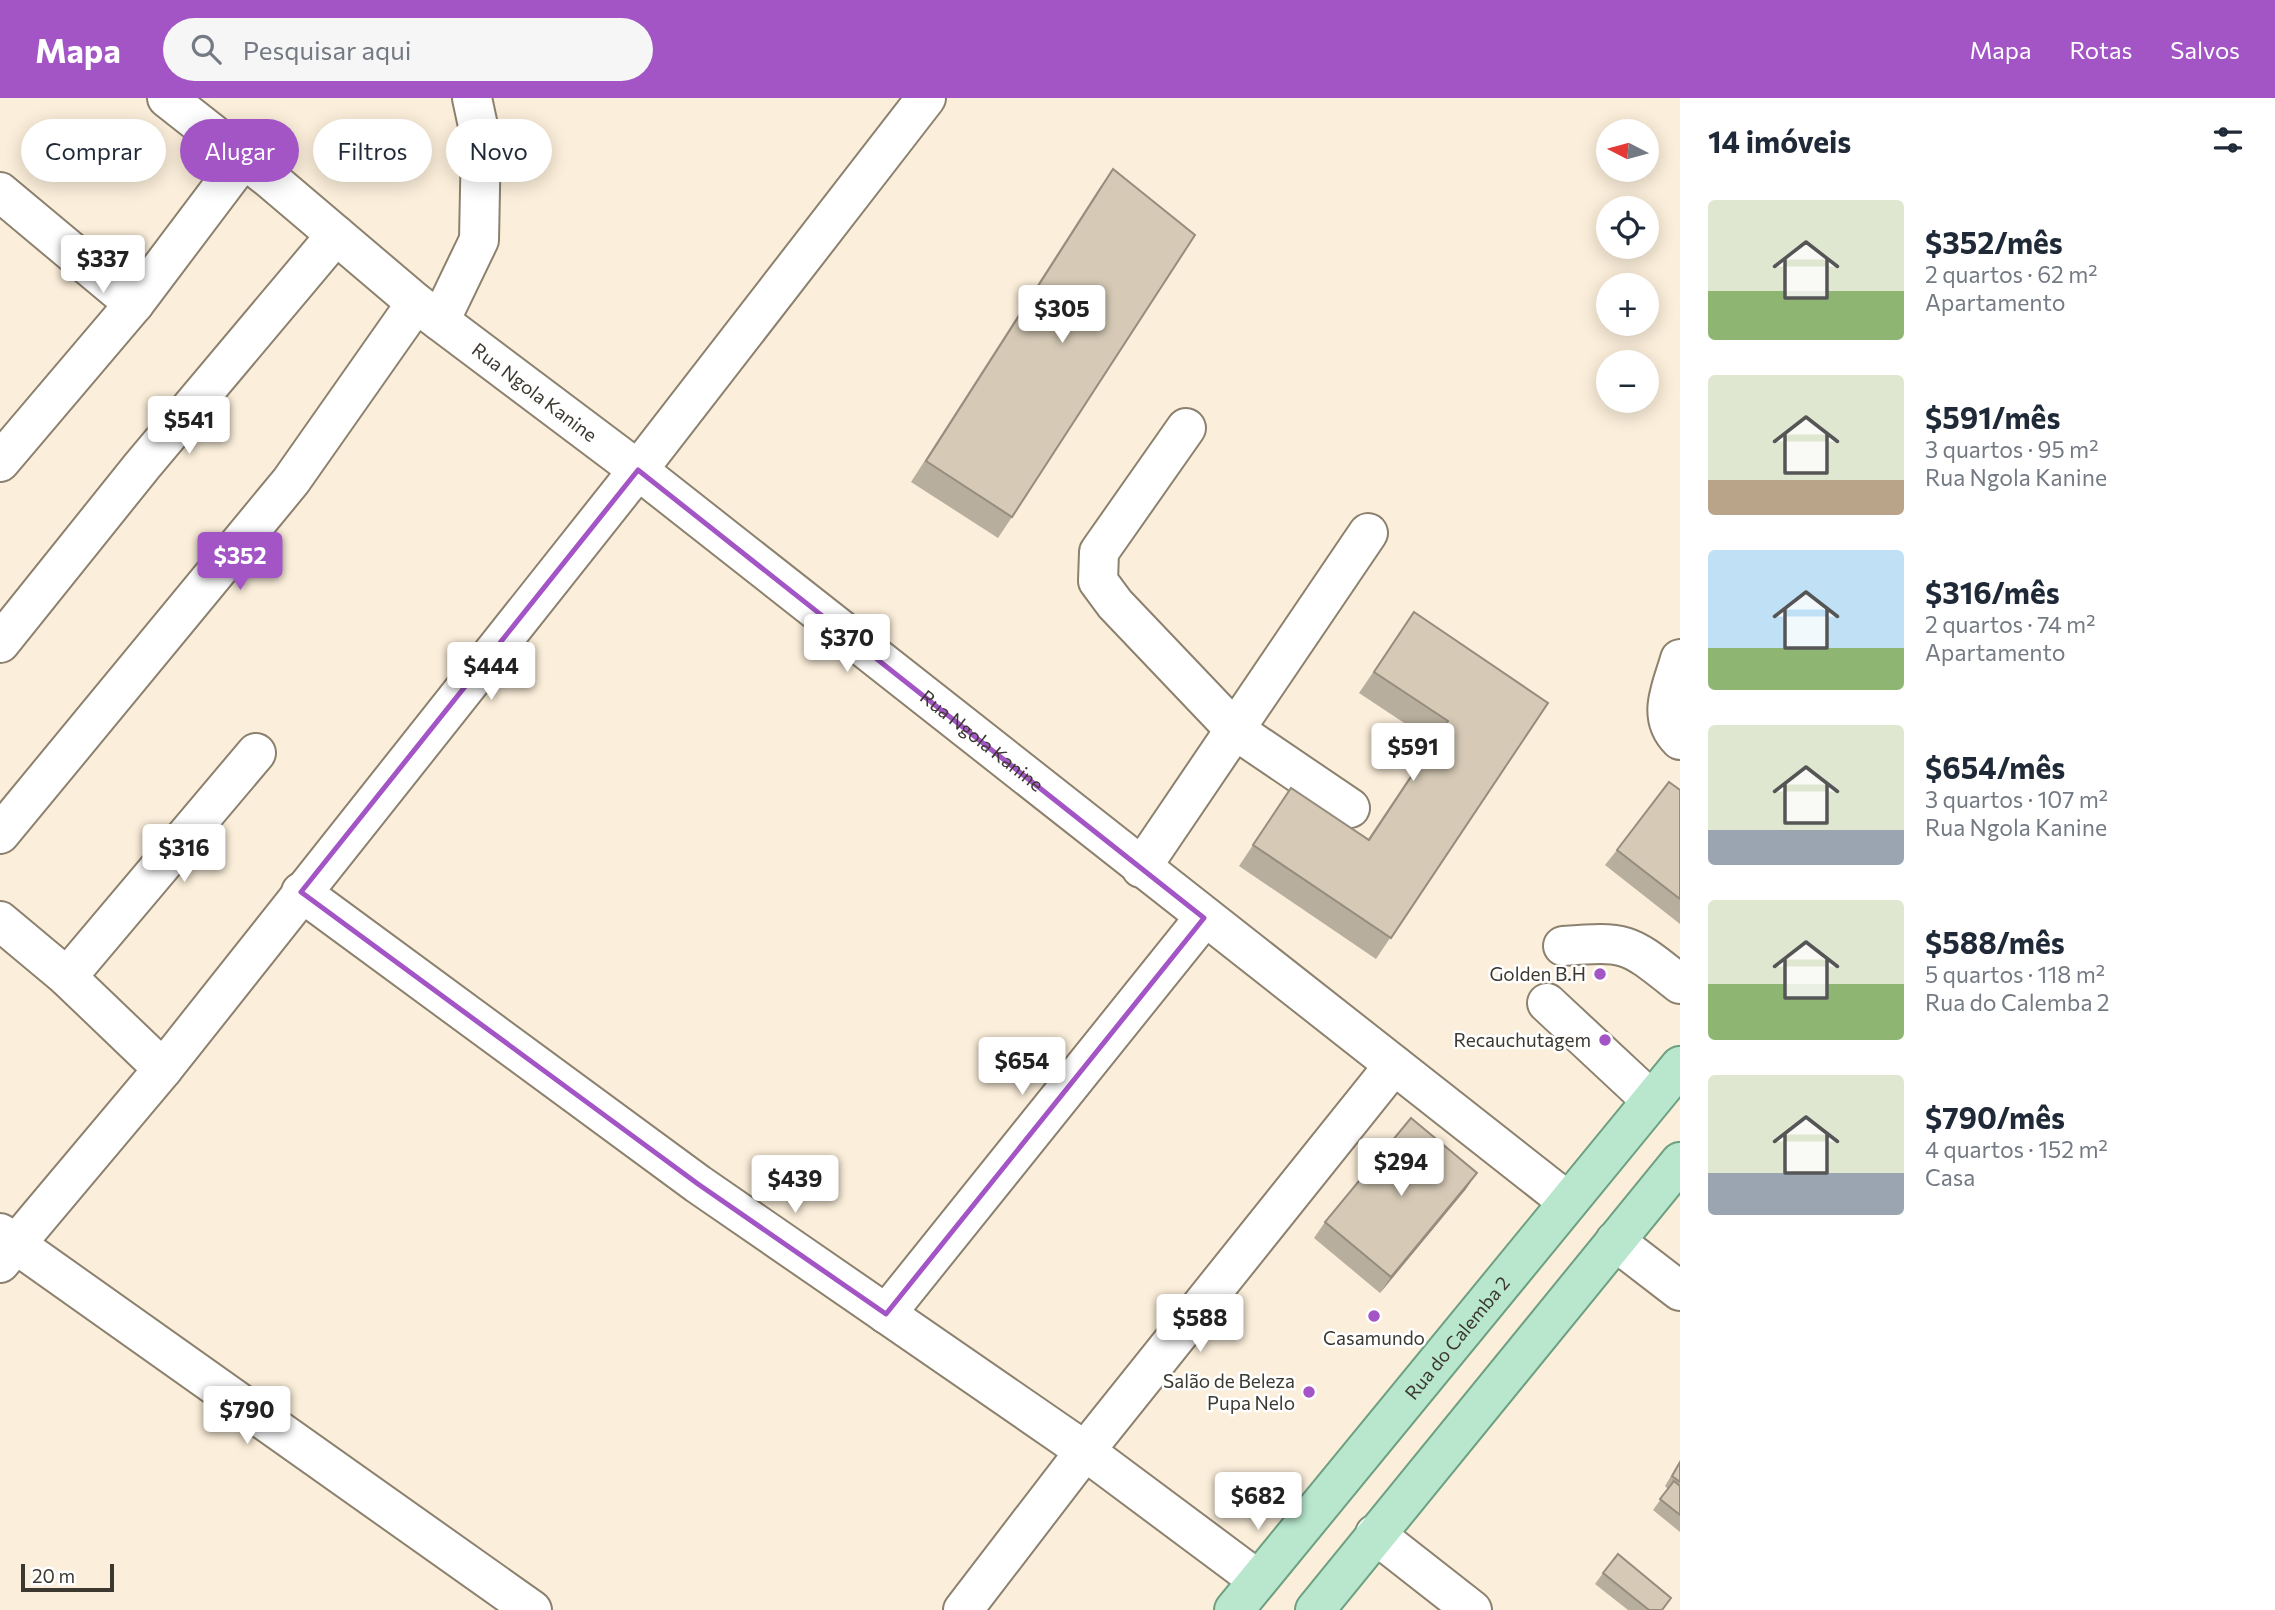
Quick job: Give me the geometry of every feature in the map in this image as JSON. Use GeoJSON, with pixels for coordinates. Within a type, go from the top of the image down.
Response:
{"type":"FeatureCollection","features":[{"type":"Feature","properties":{"kind":"main road","name":"Rua do Calemba 2"},"geometry":{"type":"LineString","coordinates":[[1234,1610],[1566,1201],[1680,1066]]}},
{"type":"Feature","properties":{"kind":"main road"},"geometry":{"type":"LineString","coordinates":[[1315,1610],[1680,1162]]}},
{"type":"Feature","properties":{"kind":"street","name":"Rua Ngola Kanine"},"geometry":{"type":"LineString","coordinates":[[167,98],[194,119]]}},
{"type":"Feature","properties":{"kind":"street"},"geometry":{"type":"LineString","coordinates":[[0,834],[428,312],[480,240],[481,140],[472,98]]}},
{"type":"Feature","properties":{"kind":"street"},"geometry":{"type":"LineString","coordinates":[[532,1610],[5,1247],[163,1069],[638,470],[926,98]]}},
{"type":"Feature","properties":{"kind":"street"},"geometry":{"type":"LineString","coordinates":[[7,440],[134,304],[226,182]]}},
{"type":"Feature","properties":{"kind":"street","name":"Rua Ngola Kanine"},"geometry":{"type":"LineString","coordinates":[[273,182],[428,312],[638,470],[1566,1201]]}},
{"type":"Feature","properties":{"kind":"street"},"geometry":{"type":"LineString","coordinates":[[0,192],[134,304]]}},
{"type":"Feature","properties":{"kind":"street"},"geometry":{"type":"LineString","coordinates":[[0,643],[142,466],[336,235]]}},
{"type":"Feature","properties":{"kind":"street"},"geometry":{"type":"LineString","coordinates":[[1186,428],[1099,552],[1098,581],[1115,604],[1236,730],[1350,807]]}},
{"type":"Feature","properties":{"kind":"street"},"geometry":{"type":"LineString","coordinates":[[1141,868],[1368,533]]}},
{"type":"Feature","properties":{"kind":"street"},"geometry":{"type":"LineString","coordinates":[[1680,659],[1665,714],[1667,722],[1680,740]]}},
{"type":"Feature","properties":{"kind":"street"},"geometry":{"type":"LineString","coordinates":[[66,977],[256,753]]}},
{"type":"Feature","properties":{"kind":"street"},"geometry":{"type":"LineString","coordinates":[[301,892],[698,1184],[1085,1451],[1258,1580]]}},
{"type":"Feature","properties":{"kind":"street"},"geometry":{"type":"LineString","coordinates":[[886,1314],[1204,918]]}},
{"type":"Feature","properties":{"kind":"street"},"geometry":{"type":"LineString","coordinates":[[0,922],[66,977],[163,1069]]}},
{"type":"Feature","properties":{"kind":"street"},"geometry":{"type":"LineString","coordinates":[[1563,946],[1608,942],[1634,947],[1680,984]]}},
{"type":"Feature","properties":{"kind":"street"},"geometry":{"type":"LineString","coordinates":[[1547,1003],[1651,1100]]}},
{"type":"Feature","properties":{"kind":"street"},"geometry":{"type":"LineString","coordinates":[[964,1610],[1085,1451],[1394,1065]]}},
{"type":"Feature","properties":{"kind":"street"},"geometry":{"type":"LineString","coordinates":[[1615,1241],[1680,1291]]}},
{"type":"Feature","properties":{"kind":"street"},"geometry":{"type":"LineString","coordinates":[[1375,1534],[1472,1610]]}},
{"type":"Feature","properties":{"kind":"highlighted area"},"geometry":{"type":"Polygon","coordinates":[[[638,470],[1204,918],[886,1314],[698,1184],[301,892],[638,470]]]}},
{"type":"Feature","properties":{"kind":"building"},"geometry":{"type":"Polygon","coordinates":[[[1113,169],[1195,235],[1012,517],[926,461],[1113,169]]]}},
{"type":"Feature","properties":{"kind":"building"},"geometry":{"type":"Polygon","coordinates":[[[1414,612],[1548,703],[1391,938],[1253,845],[1291,788],[1369,840],[1448,721],[1374,672],[1414,612]]]}},
{"type":"Feature","properties":{"kind":"building"},"geometry":{"type":"Polygon","coordinates":[[[1669,782],[1680,790],[1680,899],[1617,850],[1669,782]]]}},
{"type":"Feature","properties":{"kind":"building"},"geometry":{"type":"Polygon","coordinates":[[[1411,1118],[1477,1173],[1391,1277],[1325,1222],[1411,1118]]]}},
{"type":"Feature","properties":{"kind":"building"},"geometry":{"type":"Polygon","coordinates":[[[1680,1462],[1680,1482],[1672,1476],[1680,1462]]]}},
{"type":"Feature","properties":{"kind":"building"},"geometry":{"type":"Polygon","coordinates":[[[1674,1481],[1680,1486],[1680,1515],[1660,1499],[1674,1481]]]}},
{"type":"Feature","properties":{"kind":"building"},"geometry":{"type":"Polygon","coordinates":[[[1618,1554],[1671,1598],[1662,1610],[1649,1610],[1603,1573],[1618,1554]]]}},
{"type":"Feature","properties":{"kind":"place","name":"Golden B.H"},"geometry":{"type":"Point","coordinates":[1600,974]}},
{"type":"Feature","properties":{"kind":"place","name":"Recauchutagem"},"geometry":{"type":"Point","coordinates":[1605,1040]}},
{"type":"Feature","properties":{"kind":"place","name":"Casamundo"},"geometry":{"type":"Point","coordinates":[1374,1316]}},
{"type":"Feature","properties":{"kind":"place","name":"Salão de Beleza Pupa Nelo"},"geometry":{"type":"Point","coordinates":[1309,1392]}}]}
